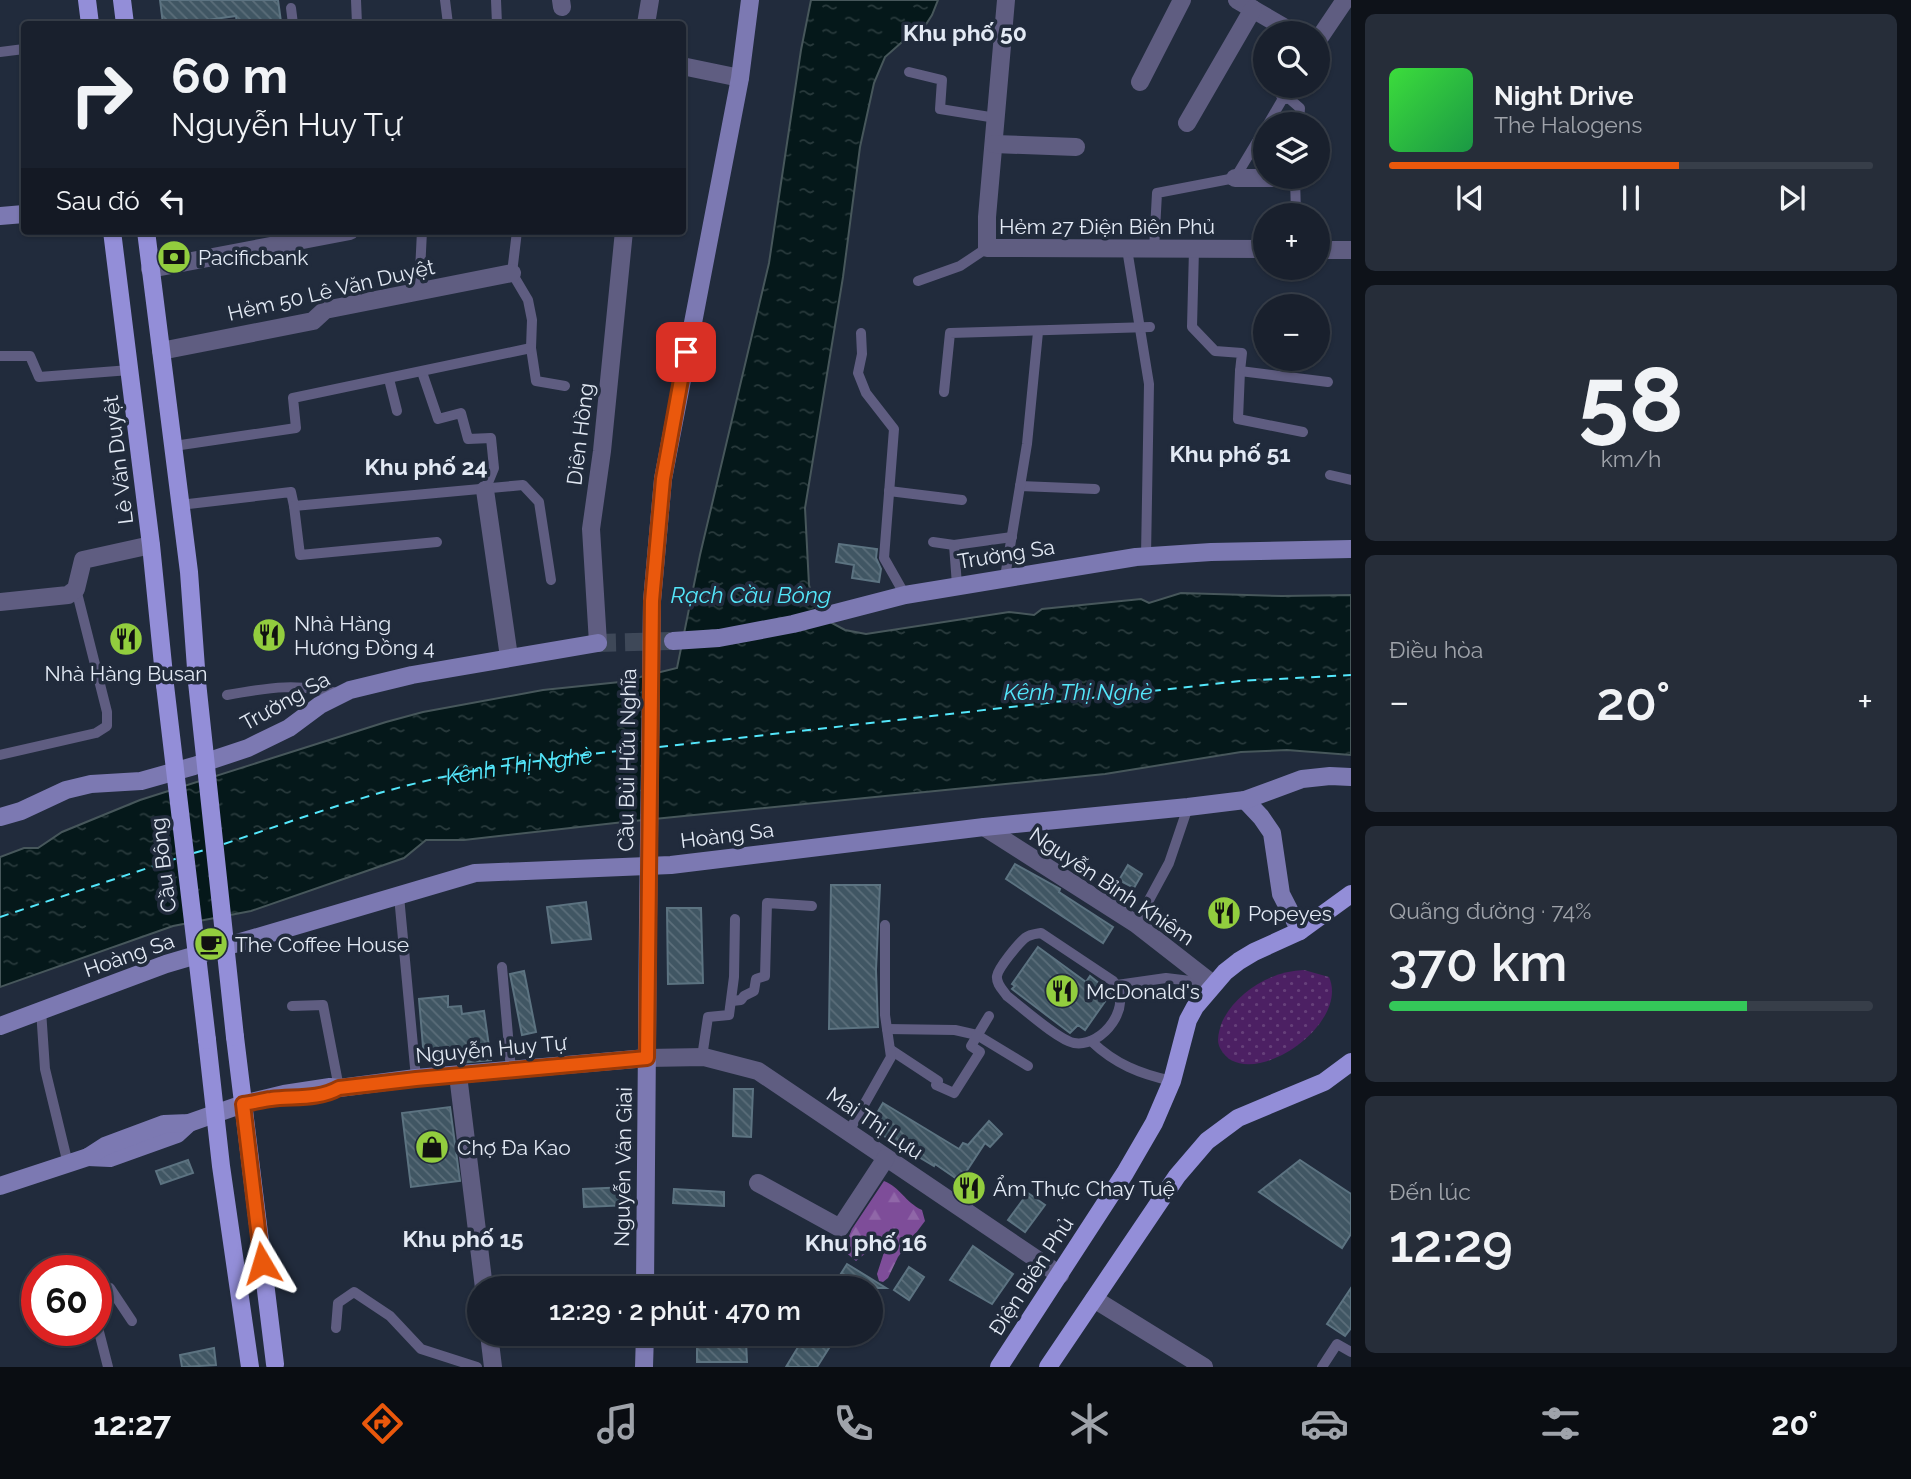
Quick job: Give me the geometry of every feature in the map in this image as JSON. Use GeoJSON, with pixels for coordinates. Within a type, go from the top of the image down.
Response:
{"type":"FeatureCollection","features":[{"type":"Feature","properties":{"kind":"main road"},"geometry":{"type":"LineString","coordinates":[[87,0],[90,21]]}},
{"type":"Feature","properties":{"kind":"main road"},"geometry":{"type":"LineString","coordinates":[[122,0],[125,21]]}},
{"type":"Feature","properties":{"kind":"main road","name":"Lê Văn Duyệt"},"geometry":{"type":"LineString","coordinates":[[113,235],[151,545],[165,685]]}},
{"type":"Feature","properties":{"kind":"main road"},"geometry":{"type":"LineString","coordinates":[[146,235],[189,572],[197,682],[235,1037],[277,1365],[250,1367]]}},
{"type":"Feature","properties":{"kind":"main road","name":"Cầu Bông"},"geometry":{"type":"LineString","coordinates":[[165,685],[215,1113],[250,1367]]}},
{"type":"Feature","properties":{"kind":"main road","name":"Ðiện Biên Phủ"},"geometry":{"type":"LineString","coordinates":[[999,1367],[1143,1143],[1172,1081],[1188,1020],[1213,984],[1254,952],[1300,932],[1351,894]]}},
{"type":"Feature","properties":{"kind":"main road"},"geometry":{"type":"LineString","coordinates":[[1048,1367],[1177,1176],[1207,1141],[1238,1118],[1324,1082],[1351,1062]]}},
{"type":"Feature","properties":{"kind":"street"},"geometry":{"type":"LineString","coordinates":[[646,21],[650,0]]}},
{"type":"Feature","properties":{"kind":"street","name":"Cầu Bùi Hữu Nghĩa"},"geometry":{"type":"LineString","coordinates":[[648,919],[652,601],[663,479],[740,78],[750,0]]}},
{"type":"Feature","properties":{"kind":"street","name":"Hẻm 27 Điện Biên Phủ"},"geometry":{"type":"LineString","coordinates":[[1006,0],[987,217],[987,248],[1253,249]]}},
{"type":"Feature","properties":{"kind":"street"},"geometry":{"type":"LineString","coordinates":[[1140,82],[1182,0]]}},
{"type":"Feature","properties":{"kind":"street"},"geometry":{"type":"LineString","coordinates":[[1330,22],[1345,0]]}},
{"type":"Feature","properties":{"kind":"street"},"geometry":{"type":"LineString","coordinates":[[1187,124],[1245,5],[1273,21]]}},
{"type":"Feature","properties":{"kind":"street"},"geometry":{"type":"LineString","coordinates":[[686,67],[740,78]]}},
{"type":"Feature","properties":{"kind":"street"},"geometry":{"type":"LineString","coordinates":[[994,144],[1076,147]]}},
{"type":"Feature","properties":{"kind":"street"},"geometry":{"type":"LineString","coordinates":[[1235,178],[1253,178]]}},
{"type":"Feature","properties":{"kind":"street"},"geometry":{"type":"LineString","coordinates":[[0,216],[21,214]]}},
{"type":"Feature","properties":{"kind":"street"},"geometry":{"type":"LineString","coordinates":[[150,269],[307,235]]}},
{"type":"Feature","properties":{"kind":"street","name":"Diên Hồng"},"geometry":{"type":"LineString","coordinates":[[598,643],[591,529],[602,451],[624,235]]}},
{"type":"Feature","properties":{"kind":"street"},"geometry":{"type":"LineString","coordinates":[[1330,250],[1351,250]]}},
{"type":"Feature","properties":{"kind":"street","name":"Hẻm 50 Lê Văn Duyệt"},"geometry":{"type":"LineString","coordinates":[[161,352],[313,321],[325,310],[512,273]]}},
{"type":"Feature","properties":{"kind":"street"},"geometry":{"type":"LineString","coordinates":[[485,490],[509,657]]}},
{"type":"Feature","properties":{"kind":"street"},"geometry":{"type":"LineString","coordinates":[[0,602],[68,594],[76,589],[83,560],[151,545]]}},
{"type":"Feature","properties":{"kind":"street","name":"Trường Sa"},"geometry":{"type":"LineString","coordinates":[[673,641],[719,638],[793,624],[905,595],[957,585],[1146,556],[1351,549]]}},
{"type":"Feature","properties":{"kind":"street","name":"Trường Sa"},"geometry":{"type":"LineString","coordinates":[[0,817],[21,811],[66,790],[91,784],[141,781],[248,748],[289,727],[320,705],[342,694],[412,675],[598,643]]}},
{"type":"Feature","properties":{"kind":"street","name":"Hoàng Sa"},"geometry":{"type":"LineString","coordinates":[[0,1026],[166,964],[475,873],[671,865],[984,827],[1245,800],[1302,779],[1351,777]]}},
{"type":"Feature","properties":{"kind":"street"},"geometry":{"type":"LineString","coordinates":[[1245,800],[1272,833],[1281,894],[1300,932]]}},
{"type":"Feature","properties":{"kind":"street","name":"Nguyễn Bỉnh Khiêm"},"geometry":{"type":"LineString","coordinates":[[984,827],[1136,925],[1213,984]]}},
{"type":"Feature","properties":{"kind":"street","name":"Nguyễn Văn Giai"},"geometry":{"type":"LineString","coordinates":[[645,1276],[648,919]]}},
{"type":"Feature","properties":{"kind":"street","name":"Mai Thị Lựu"},"geometry":{"type":"LineString","coordinates":[[647,1058],[702,1057],[758,1071],[1060,1275]]}},
{"type":"Feature","properties":{"kind":"street","name":"Nguyễn Huy Tự"},"geometry":{"type":"LineString","coordinates":[[0,1186],[88,1157],[110,1158],[177,1133],[189,1123],[243,1104],[331,1093],[339,1088],[416,1079],[647,1058]]}},
{"type":"Feature","properties":{"kind":"street"},"geometry":{"type":"LineString","coordinates":[[458,1075],[483,1276]]}},
{"type":"Feature","properties":{"kind":"street"},"geometry":{"type":"LineString","coordinates":[[758,1184],[840,1228],[886,1158]]}},
{"type":"Feature","properties":{"kind":"street"},"geometry":{"type":"LineString","coordinates":[[1094,1299],[1204,1367]]}},
{"type":"Feature","properties":{"kind":"street"},"geometry":{"type":"LineString","coordinates":[[490,1346],[493,1367]]}},
{"type":"Feature","properties":{"kind":"street"},"geometry":{"type":"LineString","coordinates":[[644,1367],[645,1346]]}},
{"type":"Feature","properties":{"kind":"lane"},"geometry":{"type":"LineString","coordinates":[[356,0],[357,21]]}},
{"type":"Feature","properties":{"kind":"lane"},"geometry":{"type":"LineString","coordinates":[[445,0],[448,21]]}},
{"type":"Feature","properties":{"kind":"lane"},"geometry":{"type":"LineString","coordinates":[[496,0],[498,21]]}},
{"type":"Feature","properties":{"kind":"lane"},"geometry":{"type":"LineString","coordinates":[[292,8],[293,21]]}},
{"type":"Feature","properties":{"kind":"lane"},"geometry":{"type":"LineString","coordinates":[[0,52],[21,49]]}},
{"type":"Feature","properties":{"kind":"lane"},"geometry":{"type":"LineString","coordinates":[[909,72],[942,80],[940,109],[996,118]]}},
{"type":"Feature","properties":{"kind":"lane"},"geometry":{"type":"LineString","coordinates":[[1154,249],[1157,193],[1235,178],[1253,148]]}},
{"type":"Feature","properties":{"kind":"lane"},"geometry":{"type":"LineString","coordinates":[[419,292],[422,235]]}},
{"type":"Feature","properties":{"kind":"lane"},"geometry":{"type":"LineString","coordinates":[[517,235],[512,273],[528,300],[536,381],[565,386]]}},
{"type":"Feature","properties":{"kind":"lane"},"geometry":{"type":"LineString","coordinates":[[918,281],[960,266],[987,248]]}},
{"type":"Feature","properties":{"kind":"lane"},"geometry":{"type":"LineString","coordinates":[[1127,249],[1149,384],[1146,556]]}},
{"type":"Feature","properties":{"kind":"lane"},"geometry":{"type":"LineString","coordinates":[[1194,249],[1192,327],[1215,351],[1242,353],[1238,419],[1303,432]]}},
{"type":"Feature","properties":{"kind":"lane"},"geometry":{"type":"LineString","coordinates":[[944,392],[950,333],[1150,327]]}},
{"type":"Feature","properties":{"kind":"lane"},"geometry":{"type":"LineString","coordinates":[[861,332],[862,354],[858,373],[866,393],[894,429],[884,558],[905,595]]}},
{"type":"Feature","properties":{"kind":"lane"},"geometry":{"type":"LineString","coordinates":[[1005,577],[1027,444],[1038,332]]}},
{"type":"Feature","properties":{"kind":"lane"},"geometry":{"type":"LineString","coordinates":[[173,446],[296,428],[293,398],[531,348]]}},
{"type":"Feature","properties":{"kind":"lane"},"geometry":{"type":"LineString","coordinates":[[0,356],[30,356],[38,377],[130,370]]}},
{"type":"Feature","properties":{"kind":"lane"},"geometry":{"type":"LineString","coordinates":[[1240,371],[1328,382]]}},
{"type":"Feature","properties":{"kind":"lane"},"geometry":{"type":"LineString","coordinates":[[422,372],[438,419],[461,413],[468,439],[491,438],[494,468],[485,490]]}},
{"type":"Feature","properties":{"kind":"lane"},"geometry":{"type":"LineString","coordinates":[[389,379],[397,411]]}},
{"type":"Feature","properties":{"kind":"lane"},"geometry":{"type":"LineString","coordinates":[[1330,475],[1351,480]]}},
{"type":"Feature","properties":{"kind":"lane"},"geometry":{"type":"LineString","coordinates":[[295,506],[523,485],[539,502],[551,580]]}},
{"type":"Feature","properties":{"kind":"lane"},"geometry":{"type":"LineString","coordinates":[[1020,486],[1095,489]]}},
{"type":"Feature","properties":{"kind":"lane"},"geometry":{"type":"LineString","coordinates":[[889,491],[962,500]]}},
{"type":"Feature","properties":{"kind":"lane"},"geometry":{"type":"LineString","coordinates":[[180,505],[291,492],[300,555],[438,542]]}},
{"type":"Feature","properties":{"kind":"lane"},"geometry":{"type":"LineString","coordinates":[[933,542],[954,545],[1012,537]]}},
{"type":"Feature","properties":{"kind":"lane"},"geometry":{"type":"LineString","coordinates":[[954,545],[957,585]]}},
{"type":"Feature","properties":{"kind":"lane"},"geometry":{"type":"LineString","coordinates":[[0,755],[96,733],[107,726],[107,712],[76,589]]}},
{"type":"Feature","properties":{"kind":"lane"},"geometry":{"type":"LineString","coordinates":[[227,695],[291,686],[314,687],[342,694]]}},
{"type":"Feature","properties":{"kind":"lane"},"geometry":{"type":"LineString","coordinates":[[1136,925],[1168,863],[1188,807]]}},
{"type":"Feature","properties":{"kind":"lane"},"geometry":{"type":"LineString","coordinates":[[399,896],[416,1079]]}},
{"type":"Feature","properties":{"kind":"lane"},"geometry":{"type":"LineString","coordinates":[[732,1001],[741,1000],[754,991],[756,979],[765,976],[767,903],[812,906]]}},
{"type":"Feature","properties":{"kind":"lane"},"geometry":{"type":"LineString","coordinates":[[702,1057],[708,1017],[729,1015],[732,1001],[734,919]]}},
{"type":"Feature","properties":{"kind":"lane"},"geometry":{"type":"LineString","coordinates":[[848,1133],[891,1057],[887,1029],[885,925]]}},
{"type":"Feature","properties":{"kind":"lane"},"geometry":{"type":"LineString","coordinates":[[1041,933],[1117,985],[1121,998],[1118,1013],[1104,1033],[1091,1041],[1078,1043],[1065,1040],[1007,996],[998,983],[999,970],[1023,939],[1041,933]]}},
{"type":"Feature","properties":{"kind":"lane"},"geometry":{"type":"LineString","coordinates":[[502,967],[511,1070]]}},
{"type":"Feature","properties":{"kind":"lane"},"geometry":{"type":"LineString","coordinates":[[1117,985],[1166,978],[1213,984]]}},
{"type":"Feature","properties":{"kind":"lane"},"geometry":{"type":"LineString","coordinates":[[292,1006],[323,1006],[339,1088]]}},
{"type":"Feature","properties":{"kind":"lane"},"geometry":{"type":"LineString","coordinates":[[41,1010],[45,1069],[68,1164]]}},
{"type":"Feature","properties":{"kind":"lane"},"geometry":{"type":"LineString","coordinates":[[891,1050],[938,1081],[936,1085],[954,1093],[980,1052],[971,1046],[989,1016]]}},
{"type":"Feature","properties":{"kind":"lane"},"geometry":{"type":"LineString","coordinates":[[887,1029],[955,1030],[976,1035],[1028,1066]]}},
{"type":"Feature","properties":{"kind":"lane"},"geometry":{"type":"LineString","coordinates":[[1091,1041],[1125,1067],[1172,1081]]}},
{"type":"Feature","properties":{"kind":"lane"},"geometry":{"type":"LineString","coordinates":[[112,1290],[132,1321]]}},
{"type":"Feature","properties":{"kind":"lane"},"geometry":{"type":"LineString","coordinates":[[336,1328],[338,1303],[354,1292],[390,1316],[421,1349],[477,1367]]}},
{"type":"Feature","properties":{"kind":"lane"},"geometry":{"type":"LineString","coordinates":[[1322,1367],[1337,1343],[1351,1352]]}},
{"type":"Feature","properties":{"kind":"lane"},"geometry":{"type":"LineString","coordinates":[[103,1346],[108,1367]]}},
{"type":"Feature","properties":{"kind":"shaded area"},"geometry":{"type":"Polygon","coordinates":[[[1304,970],[1329,977],[1332,996],[1325,1016],[1311,1034],[1292,1049],[1271,1060],[1250,1064],[1232,1061],[1218,1042],[1221,1025],[1228,1011],[1245,993],[1267,979],[1304,970]]]}},
{"type":"Feature","properties":{"kind":"green space"},"geometry":{"type":"Polygon","coordinates":[[[884,1181],[922,1210],[925,1221],[883,1282],[883,1276],[877,1274],[885,1242],[878,1243],[856,1261],[843,1250],[852,1229],[884,1181]]]}},
{"type":"Feature","properties":{"kind":"water","name":"Kênh Thị Nghè"},"geometry":{"type":"Polygon","coordinates":[[[811,0],[938,0],[923,29],[885,57],[874,83],[860,147],[843,277],[805,508],[809,585],[814,602],[828,621],[845,630],[866,634],[1009,612],[1034,615],[1042,609],[1141,599],[1149,603],[1181,593],[1351,595],[1351,755],[1287,750],[1241,752],[1105,774],[464,840],[426,840],[404,858],[251,911],[173,926],[0,987],[0,857],[24,848],[38,848],[62,832],[140,800],[386,722],[423,712],[543,690],[620,682],[677,668],[700,555],[769,263],[811,0]]]}},
{"type":"Feature","properties":{"kind":"building"},"geometry":{"type":"Polygon","coordinates":[[[160,0],[278,0],[281,21],[237,21],[236,16],[200,21],[163,21],[160,0]]]}},
{"type":"Feature","properties":{"kind":"building"},"geometry":{"type":"Polygon","coordinates":[[[839,544],[877,549],[876,558],[881,569],[879,582],[852,578],[854,565],[836,562],[839,544]]]}},
{"type":"Feature","properties":{"kind":"building"},"geometry":{"type":"Polygon","coordinates":[[[1015,864],[1060,889],[1059,892],[1113,927],[1103,943],[1006,879],[1015,864]]]}},
{"type":"Feature","properties":{"kind":"building"},"geometry":{"type":"Polygon","coordinates":[[[1128,865],[1142,874],[1134,888],[1119,880],[1128,865]]]}},
{"type":"Feature","properties":{"kind":"building"},"geometry":{"type":"Polygon","coordinates":[[[831,885],[880,885],[876,970],[878,1027],[829,1029],[831,885]]]}},
{"type":"Feature","properties":{"kind":"building"},"geometry":{"type":"Polygon","coordinates":[[[586,902],[591,939],[552,943],[547,907],[586,902]]]}},
{"type":"Feature","properties":{"kind":"building"},"geometry":{"type":"Polygon","coordinates":[[[667,908],[701,908],[703,983],[668,984],[667,908]]]}},
{"type":"Feature","properties":{"kind":"building","name":"McDonald's"},"geometry":{"type":"Polygon","coordinates":[[[1038,947],[1086,982],[1090,976],[1111,993],[1085,1030],[1078,1025],[1070,1033],[1012,989],[1015,986],[1012,984],[1038,947]]]}},
{"type":"Feature","properties":{"kind":"building"},"geometry":{"type":"Polygon","coordinates":[[[524,971],[536,1032],[522,1035],[510,974],[524,971]]]}},
{"type":"Feature","properties":{"kind":"building"},"geometry":{"type":"Polygon","coordinates":[[[448,996],[448,1007],[461,1006],[462,1014],[484,1011],[491,1060],[458,1063],[457,1056],[424,1059],[419,999],[448,996]]]}},
{"type":"Feature","properties":{"kind":"building"},"geometry":{"type":"Polygon","coordinates":[[[734,1089],[753,1089],[751,1137],[733,1136],[734,1089]]]}},
{"type":"Feature","properties":{"kind":"building"},"geometry":{"type":"Polygon","coordinates":[[[883,1103],[959,1149],[963,1143],[968,1145],[989,1121],[1002,1134],[990,1147],[985,1143],[960,1181],[869,1127],[883,1103]]]}},
{"type":"Feature","properties":{"kind":"building","name":"Chợ Đa Kao"},"geometry":{"type":"Polygon","coordinates":[[[450,1107],[460,1181],[411,1187],[402,1113],[450,1107]]]}},
{"type":"Feature","properties":{"kind":"building"},"geometry":{"type":"Polygon","coordinates":[[[188,1160],[193,1173],[161,1184],[156,1171],[188,1160]]]}},
{"type":"Feature","properties":{"kind":"building"},"geometry":{"type":"Polygon","coordinates":[[[1300,1160],[1351,1194],[1351,1234],[1342,1248],[1259,1192],[1300,1160]]]}},
{"type":"Feature","properties":{"kind":"building"},"geometry":{"type":"Polygon","coordinates":[[[629,1187],[630,1205],[584,1207],[583,1189],[629,1187]]]}},
{"type":"Feature","properties":{"kind":"building"},"geometry":{"type":"Polygon","coordinates":[[[674,1189],[724,1192],[724,1206],[673,1203],[674,1189]]]}},
{"type":"Feature","properties":{"kind":"building"},"geometry":{"type":"Polygon","coordinates":[[[1028,1193],[1045,1205],[1025,1232],[1008,1220],[1028,1193]]]}},
{"type":"Feature","properties":{"kind":"building"},"geometry":{"type":"Polygon","coordinates":[[[973,1246],[1013,1274],[992,1304],[950,1280],[973,1246]]]}},
{"type":"Feature","properties":{"kind":"building"},"geometry":{"type":"Polygon","coordinates":[[[847,1264],[866,1276],[840,1276],[847,1264]]]}},
{"type":"Feature","properties":{"kind":"building"},"geometry":{"type":"Polygon","coordinates":[[[909,1267],[924,1277],[909,1300],[894,1290],[909,1267]]]}},
{"type":"Feature","properties":{"kind":"building"},"geometry":{"type":"Polygon","coordinates":[[[1351,1288],[1351,1328],[1345,1336],[1327,1324],[1351,1288]]]}},
{"type":"Feature","properties":{"kind":"building"},"geometry":{"type":"Polygon","coordinates":[[[697,1346],[746,1346],[747,1362],[697,1362],[697,1346]]]}},
{"type":"Feature","properties":{"kind":"building"},"geometry":{"type":"Polygon","coordinates":[[[799,1346],[830,1346],[817,1367],[786,1367],[799,1346]]]}},
{"type":"Feature","properties":{"kind":"building"},"geometry":{"type":"Polygon","coordinates":[[[214,1348],[216,1365],[182,1367],[180,1355],[214,1348]]]}},
{"type":"Feature","properties":{"kind":"ferry route"},"geometry":{"type":"LineString","coordinates":[[659,747],[1240,681],[1351,675]]}},
{"type":"Feature","properties":{"kind":"ferry route"},"geometry":{"type":"LineString","coordinates":[[224,844],[415,783],[518,764],[643,748]]}},
{"type":"Feature","properties":{"kind":"ferry route"},"geometry":{"type":"LineString","coordinates":[[194,853],[208,849]]}},
{"type":"Feature","properties":{"kind":"ferry route"},"geometry":{"type":"LineString","coordinates":[[0,917],[178,858]]}},
{"type":"Feature","properties":{"kind":"tunnel"},"geometry":{"type":"LineString","coordinates":[[598,643],[673,641]]}},
{"type":"Feature","properties":{"kind":"place","name":"Pacificbank"},"geometry":{"type":"Point","coordinates":[174,257]}},
{"type":"Feature","properties":{"kind":"place","name":"Nhà Hàng Hương Đồng 4"},"geometry":{"type":"Point","coordinates":[269,635]}},
{"type":"Feature","properties":{"kind":"place","name":"Nhà Hàng Busan"},"geometry":{"type":"Point","coordinates":[126,639]}},
{"type":"Feature","properties":{"kind":"place","name":"Popeyes"},"geometry":{"type":"Point","coordinates":[1224,913]}},
{"type":"Feature","properties":{"kind":"place","name":"The Coffee House"},"geometry":{"type":"Point","coordinates":[211,944]}},
{"type":"Feature","properties":{"kind":"place","name":"McDonald's"},"geometry":{"type":"Point","coordinates":[1062,991]}},
{"type":"Feature","properties":{"kind":"place","name":"Chợ Đa Kao"},"geometry":{"type":"Point","coordinates":[432,1147]}},
{"type":"Feature","properties":{"kind":"place","name":"Ẩm Thực Chay Tuệ"},"geometry":{"type":"Point","coordinates":[969,1188]}},
{"type":"Feature","properties":{"kind":"district","name":"Khu phố 50"},"geometry":{"type":"Point","coordinates":[965,32]}},
{"type":"Feature","properties":{"kind":"district","name":"Khu phố 51"},"geometry":{"type":"Point","coordinates":[1230,453]}},
{"type":"Feature","properties":{"kind":"district","name":"Khu phố 24"},"geometry":{"type":"Point","coordinates":[426,466]}},
{"type":"Feature","properties":{"kind":"district","name":"Khu phố 15"},"geometry":{"type":"Point","coordinates":[463,1238]}},
{"type":"Feature","properties":{"kind":"district","name":"Khu phố 16"},"geometry":{"type":"Point","coordinates":[866,1242]}},
{"type":"Feature","properties":{"kind":"route"},"geometry":{"type":"LineString","coordinates":[[262,1263],[243,1104],[331,1093],[339,1088],[416,1079],[647,1058],[652,601],[663,479],[686,352]]}},
{"type":"Feature","properties":{"kind":"water label","name":"Rạch Cầu Bông"},"geometry":{"type":"Point","coordinates":[751,594]}}]}
